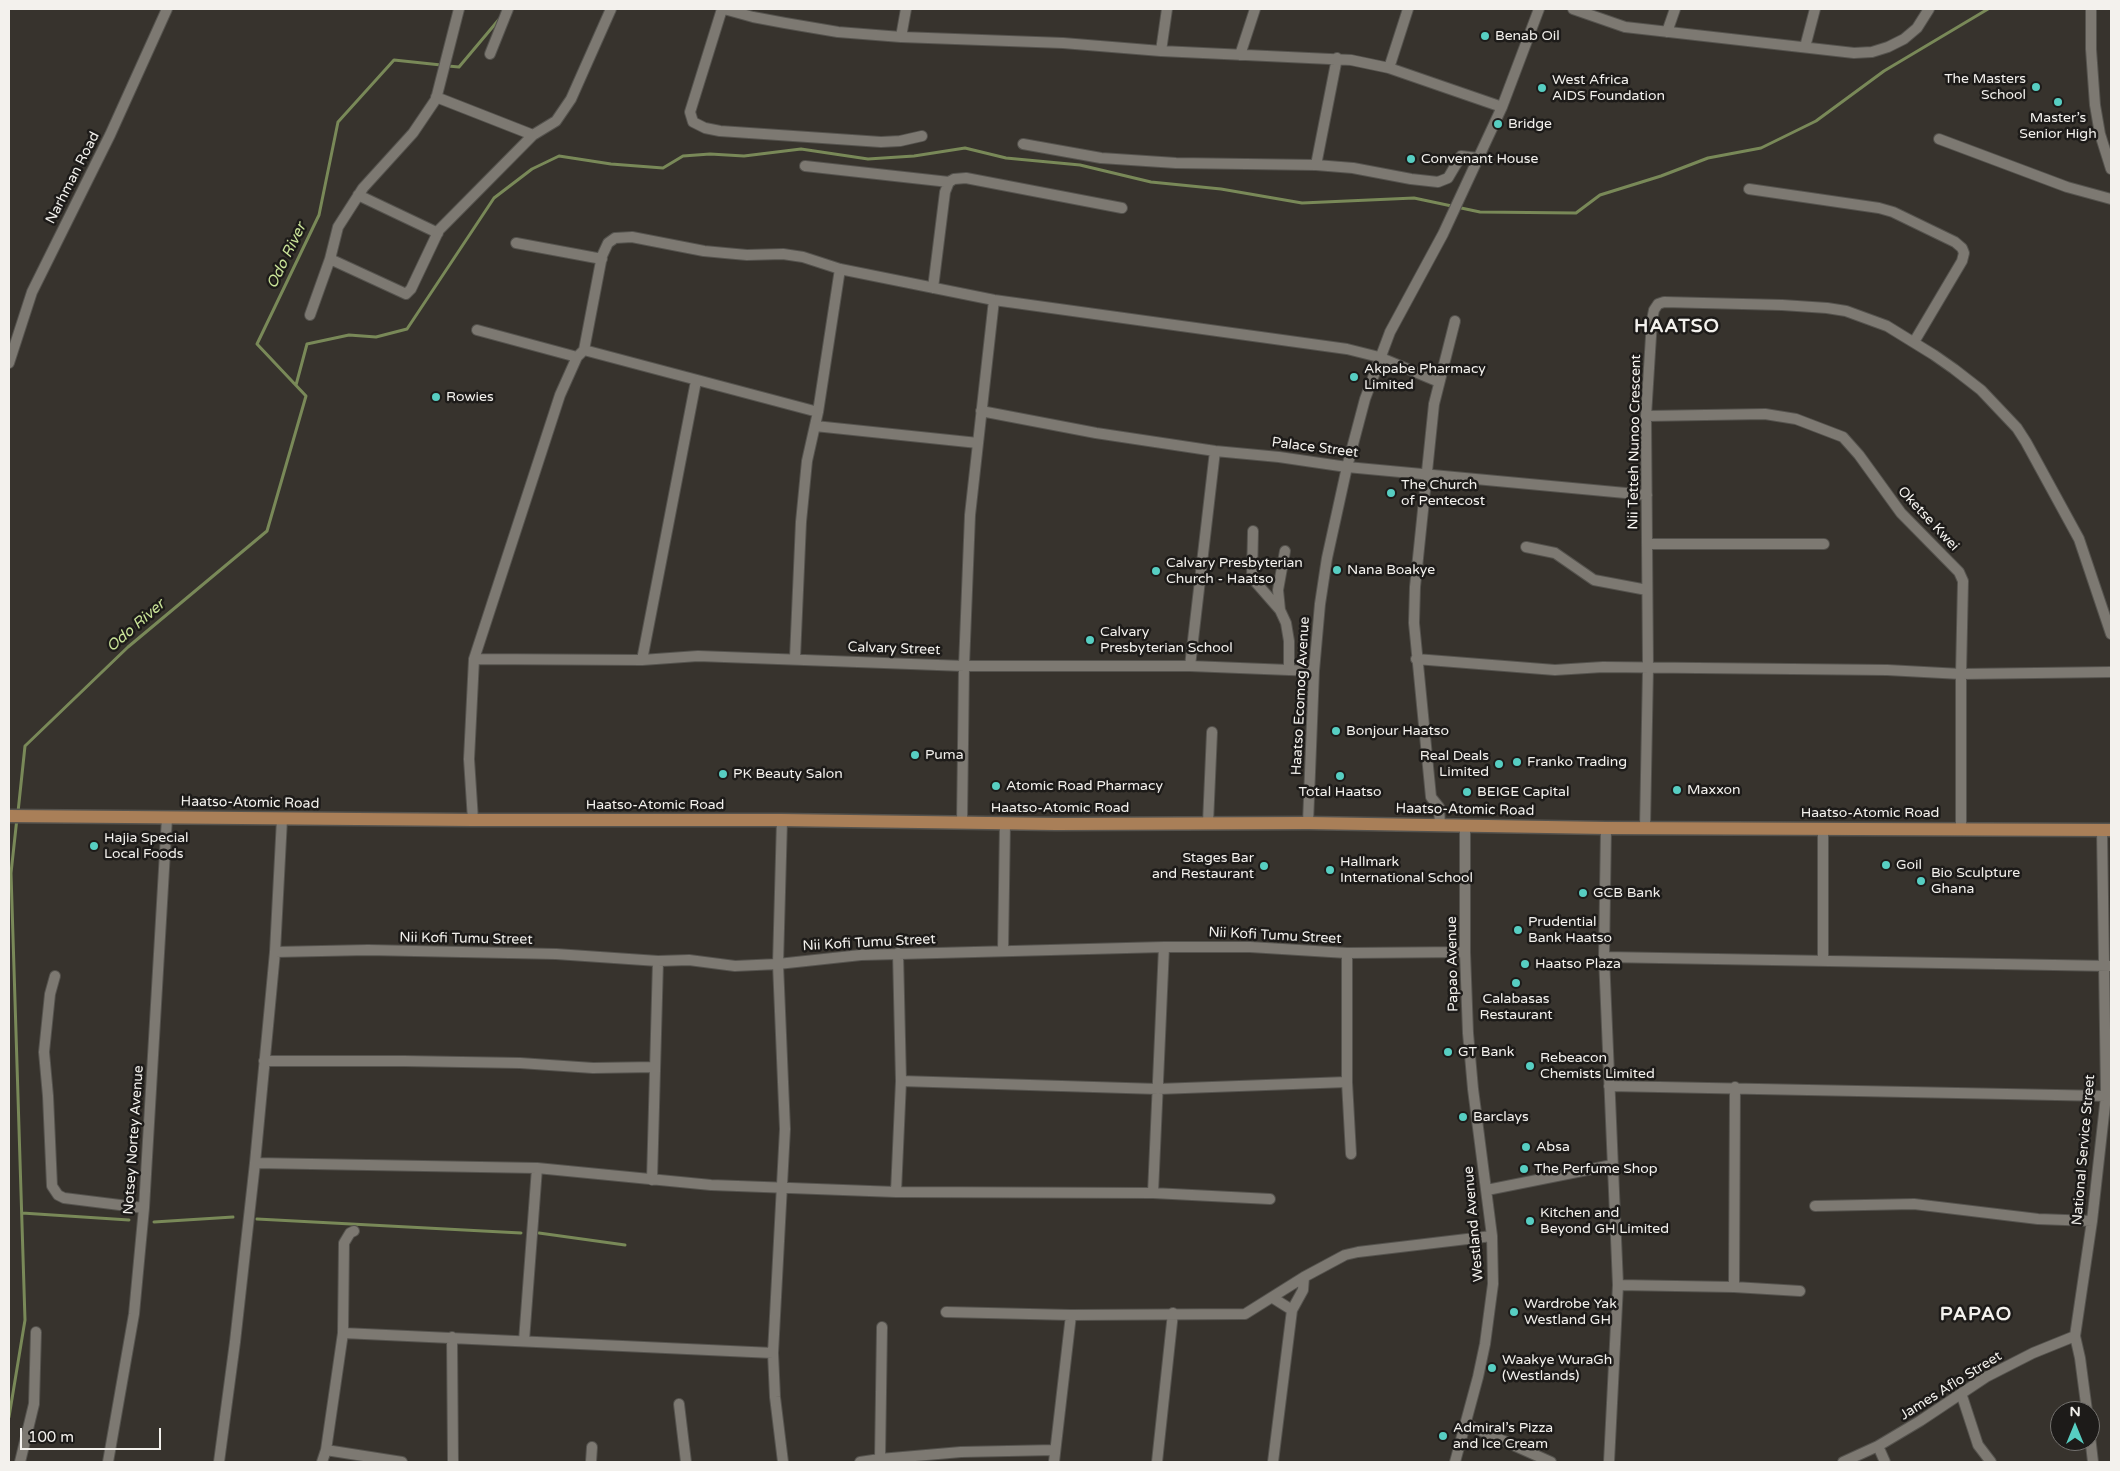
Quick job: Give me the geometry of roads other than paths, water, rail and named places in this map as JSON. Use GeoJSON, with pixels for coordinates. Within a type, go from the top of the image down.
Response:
{"type":"FeatureCollection","features":[{"type":"Feature","properties":{"kind":"main road","name":"Haatso-Atomic Road"},"geometry":{"type":"LineString","coordinates":[[9,816],[473,820],[782,820],[962,823],[1308,822],[1606,828],[2107,830]]}},
{"type":"Feature","properties":{"kind":"street","name":"Narhman Road"},"geometry":{"type":"LineString","coordinates":[[9,363],[32,292],[110,135],[167,9]]}},
{"type":"Feature","properties":{"kind":"street"},"geometry":{"type":"LineString","coordinates":[[310,315],[330,259],[338,227],[358,195],[413,133],[436,97],[459,9]]}},
{"type":"Feature","properties":{"kind":"street"},"geometry":{"type":"LineString","coordinates":[[490,54],[508,9]]}},
{"type":"Feature","properties":{"kind":"street"},"geometry":{"type":"LineString","coordinates":[[330,259],[406,294],[438,233],[533,135],[556,121],[571,99],[612,9]]}},
{"type":"Feature","properties":{"kind":"street"},"geometry":{"type":"LineString","coordinates":[[922,136],[900,141],[853,140],[720,131],[705,128],[693,122],[690,112],[727,9],[761,19],[838,32],[901,37],[1055,42],[1161,51],[1337,58],[1366,62],[1389,68],[1502,107]]}},
{"type":"Feature","properties":{"kind":"street"},"geometry":{"type":"LineString","coordinates":[[901,37],[906,9]]}},
{"type":"Feature","properties":{"kind":"street"},"geometry":{"type":"LineString","coordinates":[[1161,51],[1167,9]]}},
{"type":"Feature","properties":{"kind":"street"},"geometry":{"type":"LineString","coordinates":[[1240,55],[1255,9]]}},
{"type":"Feature","properties":{"kind":"street"},"geometry":{"type":"LineString","coordinates":[[1389,68],[1408,9]]}},
{"type":"Feature","properties":{"kind":"street","name":"Haatso Ecomog Avenue"},"geometry":{"type":"LineString","coordinates":[[1308,822],[1314,671],[1327,558],[1347,466],[1365,399],[1390,332],[1443,234],[1502,107],[1539,9]]}},
{"type":"Feature","properties":{"kind":"street"},"geometry":{"type":"LineString","coordinates":[[1572,9],[1625,27],[1854,53],[1872,52],[1904,39],[1917,28],[1927,15],[1929,9]]}},
{"type":"Feature","properties":{"kind":"street"},"geometry":{"type":"LineString","coordinates":[[1667,32],[1675,9]]}},
{"type":"Feature","properties":{"kind":"street"},"geometry":{"type":"LineString","coordinates":[[1804,47],[1816,9]]}},
{"type":"Feature","properties":{"kind":"street"},"geometry":{"type":"LineString","coordinates":[[2091,9],[2091,49],[2096,104],[2100,134],[2111,169]]}},
{"type":"Feature","properties":{"kind":"street"},"geometry":{"type":"LineString","coordinates":[[1316,165],[1337,58]]}},
{"type":"Feature","properties":{"kind":"street"},"geometry":{"type":"LineString","coordinates":[[436,97],[533,135]]}},
{"type":"Feature","properties":{"kind":"street"},"geometry":{"type":"LineString","coordinates":[[1939,139],[2067,187],[2111,199]]}},
{"type":"Feature","properties":{"kind":"street"},"geometry":{"type":"LineString","coordinates":[[1023,144],[1101,158],[1176,162],[1316,165],[1353,168],[1438,182],[1448,178],[1461,156],[1478,158]]}},
{"type":"Feature","properties":{"kind":"street"},"geometry":{"type":"LineString","coordinates":[[806,166],[949,182]]}},
{"type":"Feature","properties":{"kind":"street"},"geometry":{"type":"LineString","coordinates":[[933,288],[946,186],[954,179],[966,178],[1122,208]]}},
{"type":"Feature","properties":{"kind":"street"},"geometry":{"type":"LineString","coordinates":[[1749,189],[1879,208],[1902,216],[1955,242],[1962,248],[1964,253],[1962,261],[1914,342]]}},
{"type":"Feature","properties":{"kind":"street"},"geometry":{"type":"LineString","coordinates":[[358,195],[438,233]]}},
{"type":"Feature","properties":{"kind":"street"},"geometry":{"type":"LineString","coordinates":[[473,820],[469,759],[474,659],[560,395],[580,353],[602,259],[608,243],[624,236],[704,251],[747,255],[783,254],[803,257],[840,269],[994,300],[1321,344],[1380,357],[1438,382]]}},
{"type":"Feature","properties":{"kind":"street"},"geometry":{"type":"LineString","coordinates":[[516,243],[602,259]]}},
{"type":"Feature","properties":{"kind":"street"},"geometry":{"type":"LineString","coordinates":[[796,658],[801,522],[807,461],[818,412],[840,269]]}},
{"type":"Feature","properties":{"kind":"street"},"geometry":{"type":"LineString","coordinates":[[962,823],[964,666],[970,515],[994,300]]}},
{"type":"Feature","properties":{"kind":"street","name":"Nii Tetteh Nunoo Crescent"},"geometry":{"type":"LineString","coordinates":[[1645,828],[1648,668],[1646,416],[1652,320],[1654,310],[1658,304],[1690,301],[1827,308],[1869,319],[1914,342],[1948,364],[1981,390],[2017,428],[2026,442],[2079,539],[2111,634]]}},
{"type":"Feature","properties":{"kind":"street"},"geometry":{"type":"LineString","coordinates":[[1440,825],[1439,807],[1431,796],[1416,659],[1415,588],[1434,404],[1438,382],[1455,321]]}},
{"type":"Feature","properties":{"kind":"street"},"geometry":{"type":"LineString","coordinates":[[477,330],[580,353],[818,412]]}},
{"type":"Feature","properties":{"kind":"street"},"geometry":{"type":"LineString","coordinates":[[642,660],[696,381]]}},
{"type":"Feature","properties":{"kind":"street","name":"Palace Street"},"geometry":{"type":"LineString","coordinates":[[981,412],[1096,433],[1215,451],[1427,475],[1647,495]]}},
{"type":"Feature","properties":{"kind":"street","name":"Oketse Kwei"},"geometry":{"type":"LineString","coordinates":[[1646,416],[1765,414],[1796,418],[1843,437],[1859,455],[1901,513],[1962,576],[1960,829]]}},
{"type":"Feature","properties":{"kind":"street"},"geometry":{"type":"LineString","coordinates":[[815,426],[978,443]]}},
{"type":"Feature","properties":{"kind":"street"},"geometry":{"type":"LineString","coordinates":[[1190,666],[1215,451]]}},
{"type":"Feature","properties":{"kind":"street"},"geometry":{"type":"LineString","coordinates":[[1253,531],[1252,578],[1280,610],[1286,623],[1289,641],[1289,670]]}},
{"type":"Feature","properties":{"kind":"street"},"geometry":{"type":"LineString","coordinates":[[1648,544],[1824,544]]}},
{"type":"Feature","properties":{"kind":"street"},"geometry":{"type":"LineString","coordinates":[[1526,547],[1556,554],[1594,580],[1647,590]]}},
{"type":"Feature","properties":{"kind":"street"},"geometry":{"type":"LineString","coordinates":[[1280,610],[1278,590],[1285,551]]}},
{"type":"Feature","properties":{"kind":"street","name":"Calvary Street"},"geometry":{"type":"LineString","coordinates":[[474,659],[642,660],[698,656],[796,658],[964,666],[1190,666],[1314,671]]}},
{"type":"Feature","properties":{"kind":"street"},"geometry":{"type":"LineString","coordinates":[[1416,659],[1555,670],[1603,667],[1888,670],[1961,674],[2111,672]]}},
{"type":"Feature","properties":{"kind":"street"},"geometry":{"type":"LineString","coordinates":[[1208,823],[1212,732]]}},
{"type":"Feature","properties":{"kind":"street","name":"Notsey Nortey Avenue"},"geometry":{"type":"LineString","coordinates":[[108,1462],[134,1314],[144,1208],[167,818]]}},
{"type":"Feature","properties":{"kind":"street"},"geometry":{"type":"LineString","coordinates":[[219,1462],[235,1342],[255,1163],[274,952],[282,819]]}},
{"type":"Feature","properties":{"kind":"street"},"geometry":{"type":"LineString","coordinates":[[782,820],[778,964],[782,1022],[785,1129],[773,1352],[775,1397],[783,1462]]}},
{"type":"Feature","properties":{"kind":"street"},"geometry":{"type":"LineString","coordinates":[[1003,951],[1005,823]]}},
{"type":"Feature","properties":{"kind":"street","name":"Papao Avenue"},"geometry":{"type":"LineString","coordinates":[[1465,826],[1465,952],[1471,1070]]}},
{"type":"Feature","properties":{"kind":"street"},"geometry":{"type":"LineString","coordinates":[[1606,828],[1604,957],[1618,1285],[1609,1462]]}},
{"type":"Feature","properties":{"kind":"street"},"geometry":{"type":"LineString","coordinates":[[1823,828],[1823,961]]}},
{"type":"Feature","properties":{"kind":"street","name":"National Service Street"},"geometry":{"type":"LineString","coordinates":[[2086,1401],[2075,1336],[2092,1221],[2106,1096],[2108,966],[2107,830]]}},
{"type":"Feature","properties":{"kind":"street"},"geometry":{"type":"LineString","coordinates":[[1153,1193],[1164,947]]}},
{"type":"Feature","properties":{"kind":"street","name":"Nii Kofi Tumu Street"},"geometry":{"type":"LineString","coordinates":[[274,952],[368,950],[556,954],[658,961],[689,960],[735,966],[898,953],[1164,947],[1250,947],[1347,953],[1465,952]]}},
{"type":"Feature","properties":{"kind":"street"},"geometry":{"type":"LineString","coordinates":[[896,1192],[900,1081],[898,953]]}},
{"type":"Feature","properties":{"kind":"street"},"geometry":{"type":"LineString","coordinates":[[1347,953],[1348,1082],[1351,1154]]}},
{"type":"Feature","properties":{"kind":"street"},"geometry":{"type":"LineString","coordinates":[[1604,957],[2108,966]]}},
{"type":"Feature","properties":{"kind":"street"},"geometry":{"type":"LineString","coordinates":[[652,1180],[658,961]]}},
{"type":"Feature","properties":{"kind":"street"},"geometry":{"type":"LineString","coordinates":[[55,976],[48,1004],[44,1052],[52,1186],[58,1195],[64,1198],[144,1208]]}},
{"type":"Feature","properties":{"kind":"street"},"geometry":{"type":"LineString","coordinates":[[264,1061],[414,1061],[520,1063],[593,1068],[655,1067]]}},
{"type":"Feature","properties":{"kind":"street","name":"Westland Avenue"},"geometry":{"type":"LineString","coordinates":[[1455,1462],[1478,1378],[1490,1312],[1494,1277],[1487,1190],[1471,1070]]}},
{"type":"Feature","properties":{"kind":"street"},"geometry":{"type":"LineString","coordinates":[[900,1081],[1158,1089],[1348,1082]]}},
{"type":"Feature","properties":{"kind":"street"},"geometry":{"type":"LineString","coordinates":[[1609,1086],[1735,1087],[2106,1096]]}},
{"type":"Feature","properties":{"kind":"street"},"geometry":{"type":"LineString","coordinates":[[1734,1287],[1735,1087]]}},
{"type":"Feature","properties":{"kind":"street"},"geometry":{"type":"LineString","coordinates":[[255,1163],[536,1168],[711,1185],[896,1192],[1153,1193],[1270,1199]]}},
{"type":"Feature","properties":{"kind":"street"},"geometry":{"type":"LineString","coordinates":[[1487,1190],[1612,1164]]}},
{"type":"Feature","properties":{"kind":"street"},"geometry":{"type":"LineString","coordinates":[[524,1341],[536,1168]]}},
{"type":"Feature","properties":{"kind":"street"},"geometry":{"type":"LineString","coordinates":[[1814,1206],[1914,1204],[2038,1219],[2092,1221]]}},
{"type":"Feature","properties":{"kind":"street"},"geometry":{"type":"LineString","coordinates":[[322,1462],[326,1450],[343,1333],[344,1243],[354,1231]]}},
{"type":"Feature","properties":{"kind":"street"},"geometry":{"type":"LineString","coordinates":[[946,1312],[1244,1314],[1273,1298],[1304,1277],[1345,1255],[1492,1236]]}},
{"type":"Feature","properties":{"kind":"street"},"geometry":{"type":"LineString","coordinates":[[1273,1462],[1292,1310],[1303,1290],[1304,1277]]}},
{"type":"Feature","properties":{"kind":"street"},"geometry":{"type":"LineString","coordinates":[[1618,1285],[1734,1287],[1800,1291]]}},
{"type":"Feature","properties":{"kind":"street"},"geometry":{"type":"LineString","coordinates":[[1273,1298],[1292,1310]]}},
{"type":"Feature","properties":{"kind":"street"},"geometry":{"type":"LineString","coordinates":[[1157,1462],[1173,1313]]}},
{"type":"Feature","properties":{"kind":"street"},"geometry":{"type":"LineString","coordinates":[[1054,1462],[1071,1314]]}},
{"type":"Feature","properties":{"kind":"street"},"geometry":{"type":"LineString","coordinates":[[880,1459],[882,1327]]}},
{"type":"Feature","properties":{"kind":"street"},"geometry":{"type":"LineString","coordinates":[[20,1462],[34,1404],[36,1332]]}},
{"type":"Feature","properties":{"kind":"street"},"geometry":{"type":"LineString","coordinates":[[343,1333],[773,1352]]}},
{"type":"Feature","properties":{"kind":"street","name":"James Aflo Street"},"geometry":{"type":"LineString","coordinates":[[1843,1462],[1878,1446],[1920,1421],[1986,1377],[2033,1353],[2075,1336]]}},
{"type":"Feature","properties":{"kind":"street"},"geometry":{"type":"LineString","coordinates":[[452,1337],[453,1462]]}},
{"type":"Feature","properties":{"kind":"street"},"geometry":{"type":"LineString","coordinates":[[1961,1393],[1978,1445],[1991,1462]]}},
{"type":"Feature","properties":{"kind":"street"},"geometry":{"type":"LineString","coordinates":[[679,1404],[686,1462]]}},
{"type":"Feature","properties":{"kind":"street"},"geometry":{"type":"LineString","coordinates":[[1466,1424],[1551,1462]]}},
{"type":"Feature","properties":{"kind":"street"},"geometry":{"type":"LineString","coordinates":[[1878,1446],[1885,1462]]}},
{"type":"Feature","properties":{"kind":"street"},"geometry":{"type":"LineString","coordinates":[[591,1462],[592,1447]]}},
{"type":"Feature","properties":{"kind":"street"},"geometry":{"type":"LineString","coordinates":[[326,1450],[402,1462]]}},
{"type":"Feature","properties":{"kind":"street"},"geometry":{"type":"LineString","coordinates":[[860,1462],[960,1452],[1055,1450]]}},
{"type":"Feature","properties":{"kind":"waterway"},"geometry":{"type":"LineString","coordinates":[[296,385],[307,344],[349,335],[376,337],[407,329],[494,198],[532,169],[559,156],[611,164],[663,168],[683,156],[710,154],[744,156],[801,149],[868,159],[914,156],[965,148],[1006,158],[1080,165],[1151,182],[1221,189],[1302,203],[1414,198],[1480,212],[1576,213],[1600,195],[1661,176],[1708,158],[1761,148],[1816,121],[1884,71],[1988,9]]}},
{"type":"Feature","properties":{"kind":"waterway","name":"Odo River"},"geometry":{"type":"LineString","coordinates":[[448,66],[459,67],[501,17]]}},
{"type":"Feature","properties":{"kind":"waterway","name":"Odo River"},"geometry":{"type":"LineString","coordinates":[[18,812],[25,746],[128,647],[267,531],[306,396],[257,344],[319,215],[338,122],[394,60],[441,65]]}},
{"type":"Feature","properties":{"kind":"waterway","name":"Odo River"},"geometry":{"type":"LineString","coordinates":[[9,1417],[25,1320],[11,873],[17,818]]}},
{"type":"Feature","properties":{"kind":"waterway"},"geometry":{"type":"LineString","coordinates":[[22,1213],[129,1220]]}},
{"type":"Feature","properties":{"kind":"waterway"},"geometry":{"type":"LineString","coordinates":[[154,1222],[233,1217]]}},
{"type":"Feature","properties":{"kind":"waterway"},"geometry":{"type":"LineString","coordinates":[[257,1219],[521,1233]]}},
{"type":"Feature","properties":{"kind":"waterway"},"geometry":{"type":"LineString","coordinates":[[539,1233],[625,1245]]}},
{"type":"Feature","properties":{"kind":"place","name":"Benab Oil"},"geometry":{"type":"Point","coordinates":[1485,36]}},
{"type":"Feature","properties":{"kind":"place","name":"The Masters School"},"geometry":{"type":"Point","coordinates":[2036,87]}},
{"type":"Feature","properties":{"kind":"place","name":"West Africa AIDS Foundation"},"geometry":{"type":"Point","coordinates":[1542,88]}},
{"type":"Feature","properties":{"kind":"place","name":"Master’s Senior High"},"geometry":{"type":"Point","coordinates":[2058,102]}},
{"type":"Feature","properties":{"kind":"place","name":"Bridge"},"geometry":{"type":"Point","coordinates":[1498,124]}},
{"type":"Feature","properties":{"kind":"place","name":"Convenant House"},"geometry":{"type":"Point","coordinates":[1411,159]}},
{"type":"Feature","properties":{"kind":"place","name":"Akpabe Pharmacy Limited"},"geometry":{"type":"Point","coordinates":[1354,377]}},
{"type":"Feature","properties":{"kind":"place","name":"Rowies"},"geometry":{"type":"Point","coordinates":[436,397]}},
{"type":"Feature","properties":{"kind":"place","name":"The Church of Pentecost"},"geometry":{"type":"Point","coordinates":[1391,493]}},
{"type":"Feature","properties":{"kind":"place","name":"Nana Boakye"},"geometry":{"type":"Point","coordinates":[1337,570]}},
{"type":"Feature","properties":{"kind":"place","name":"Calvary Presbyterian Church - Haatso"},"geometry":{"type":"Point","coordinates":[1156,571]}},
{"type":"Feature","properties":{"kind":"place","name":"Calvary Presbyterian School"},"geometry":{"type":"Point","coordinates":[1090,640]}},
{"type":"Feature","properties":{"kind":"place","name":"Bonjour Haatso"},"geometry":{"type":"Point","coordinates":[1336,731]}},
{"type":"Feature","properties":{"kind":"place","name":"Puma"},"geometry":{"type":"Point","coordinates":[915,755]}},
{"type":"Feature","properties":{"kind":"place","name":"Franko Trading"},"geometry":{"type":"Point","coordinates":[1517,762]}},
{"type":"Feature","properties":{"kind":"place","name":"Real Deals Limited"},"geometry":{"type":"Point","coordinates":[1499,764]}},
{"type":"Feature","properties":{"kind":"place","name":"PK Beauty Salon"},"geometry":{"type":"Point","coordinates":[723,774]}},
{"type":"Feature","properties":{"kind":"place","name":"Total Haatso"},"geometry":{"type":"Point","coordinates":[1340,776]}},
{"type":"Feature","properties":{"kind":"place","name":"Atomic Road Pharmacy"},"geometry":{"type":"Point","coordinates":[996,786]}},
{"type":"Feature","properties":{"kind":"place","name":"Maxxon"},"geometry":{"type":"Point","coordinates":[1677,790]}},
{"type":"Feature","properties":{"kind":"place","name":"BEIGE Capital"},"geometry":{"type":"Point","coordinates":[1467,792]}},
{"type":"Feature","properties":{"kind":"place","name":"Hajia Special Local Foods"},"geometry":{"type":"Point","coordinates":[94,846]}},
{"type":"Feature","properties":{"kind":"place","name":"Goil"},"geometry":{"type":"Point","coordinates":[1886,865]}},
{"type":"Feature","properties":{"kind":"place","name":"Stages Bar and Restaurant"},"geometry":{"type":"Point","coordinates":[1264,866]}},
{"type":"Feature","properties":{"kind":"place","name":"Hallmark International School"},"geometry":{"type":"Point","coordinates":[1330,870]}},
{"type":"Feature","properties":{"kind":"place","name":"Bio Sculpture Ghana"},"geometry":{"type":"Point","coordinates":[1921,881]}},
{"type":"Feature","properties":{"kind":"place","name":"GCB Bank"},"geometry":{"type":"Point","coordinates":[1583,893]}},
{"type":"Feature","properties":{"kind":"place","name":"Prudential Bank Haatso"},"geometry":{"type":"Point","coordinates":[1518,930]}},
{"type":"Feature","properties":{"kind":"place","name":"Haatso Plaza"},"geometry":{"type":"Point","coordinates":[1525,964]}},
{"type":"Feature","properties":{"kind":"place","name":"Calabasas Restaurant"},"geometry":{"type":"Point","coordinates":[1516,983]}},
{"type":"Feature","properties":{"kind":"place","name":"GT Bank"},"geometry":{"type":"Point","coordinates":[1448,1052]}},
{"type":"Feature","properties":{"kind":"place","name":"Rebeacon Chemists Limited"},"geometry":{"type":"Point","coordinates":[1530,1066]}},
{"type":"Feature","properties":{"kind":"place","name":"Barclays"},"geometry":{"type":"Point","coordinates":[1463,1117]}},
{"type":"Feature","properties":{"kind":"place","name":"Absa"},"geometry":{"type":"Point","coordinates":[1526,1147]}},
{"type":"Feature","properties":{"kind":"place","name":"The Perfume Shop"},"geometry":{"type":"Point","coordinates":[1524,1169]}},
{"type":"Feature","properties":{"kind":"place","name":"Kitchen and Beyond GH Limited"},"geometry":{"type":"Point","coordinates":[1530,1221]}},
{"type":"Feature","properties":{"kind":"place","name":"Wardrobe Yak Westland GH"},"geometry":{"type":"Point","coordinates":[1514,1312]}},
{"type":"Feature","properties":{"kind":"place","name":"Waakye WuraGh (Westlands)"},"geometry":{"type":"Point","coordinates":[1492,1368]}},
{"type":"Feature","properties":{"kind":"place","name":"Admiral’s Pizza and Ice Cream"},"geometry":{"type":"Point","coordinates":[1443,1436]}},
{"type":"Feature","properties":{"kind":"district","name":"HAATSO"},"geometry":{"type":"Point","coordinates":[1677,327]}},
{"type":"Feature","properties":{"kind":"district","name":"PAPAO"},"geometry":{"type":"Point","coordinates":[1976,1315]}}]}
